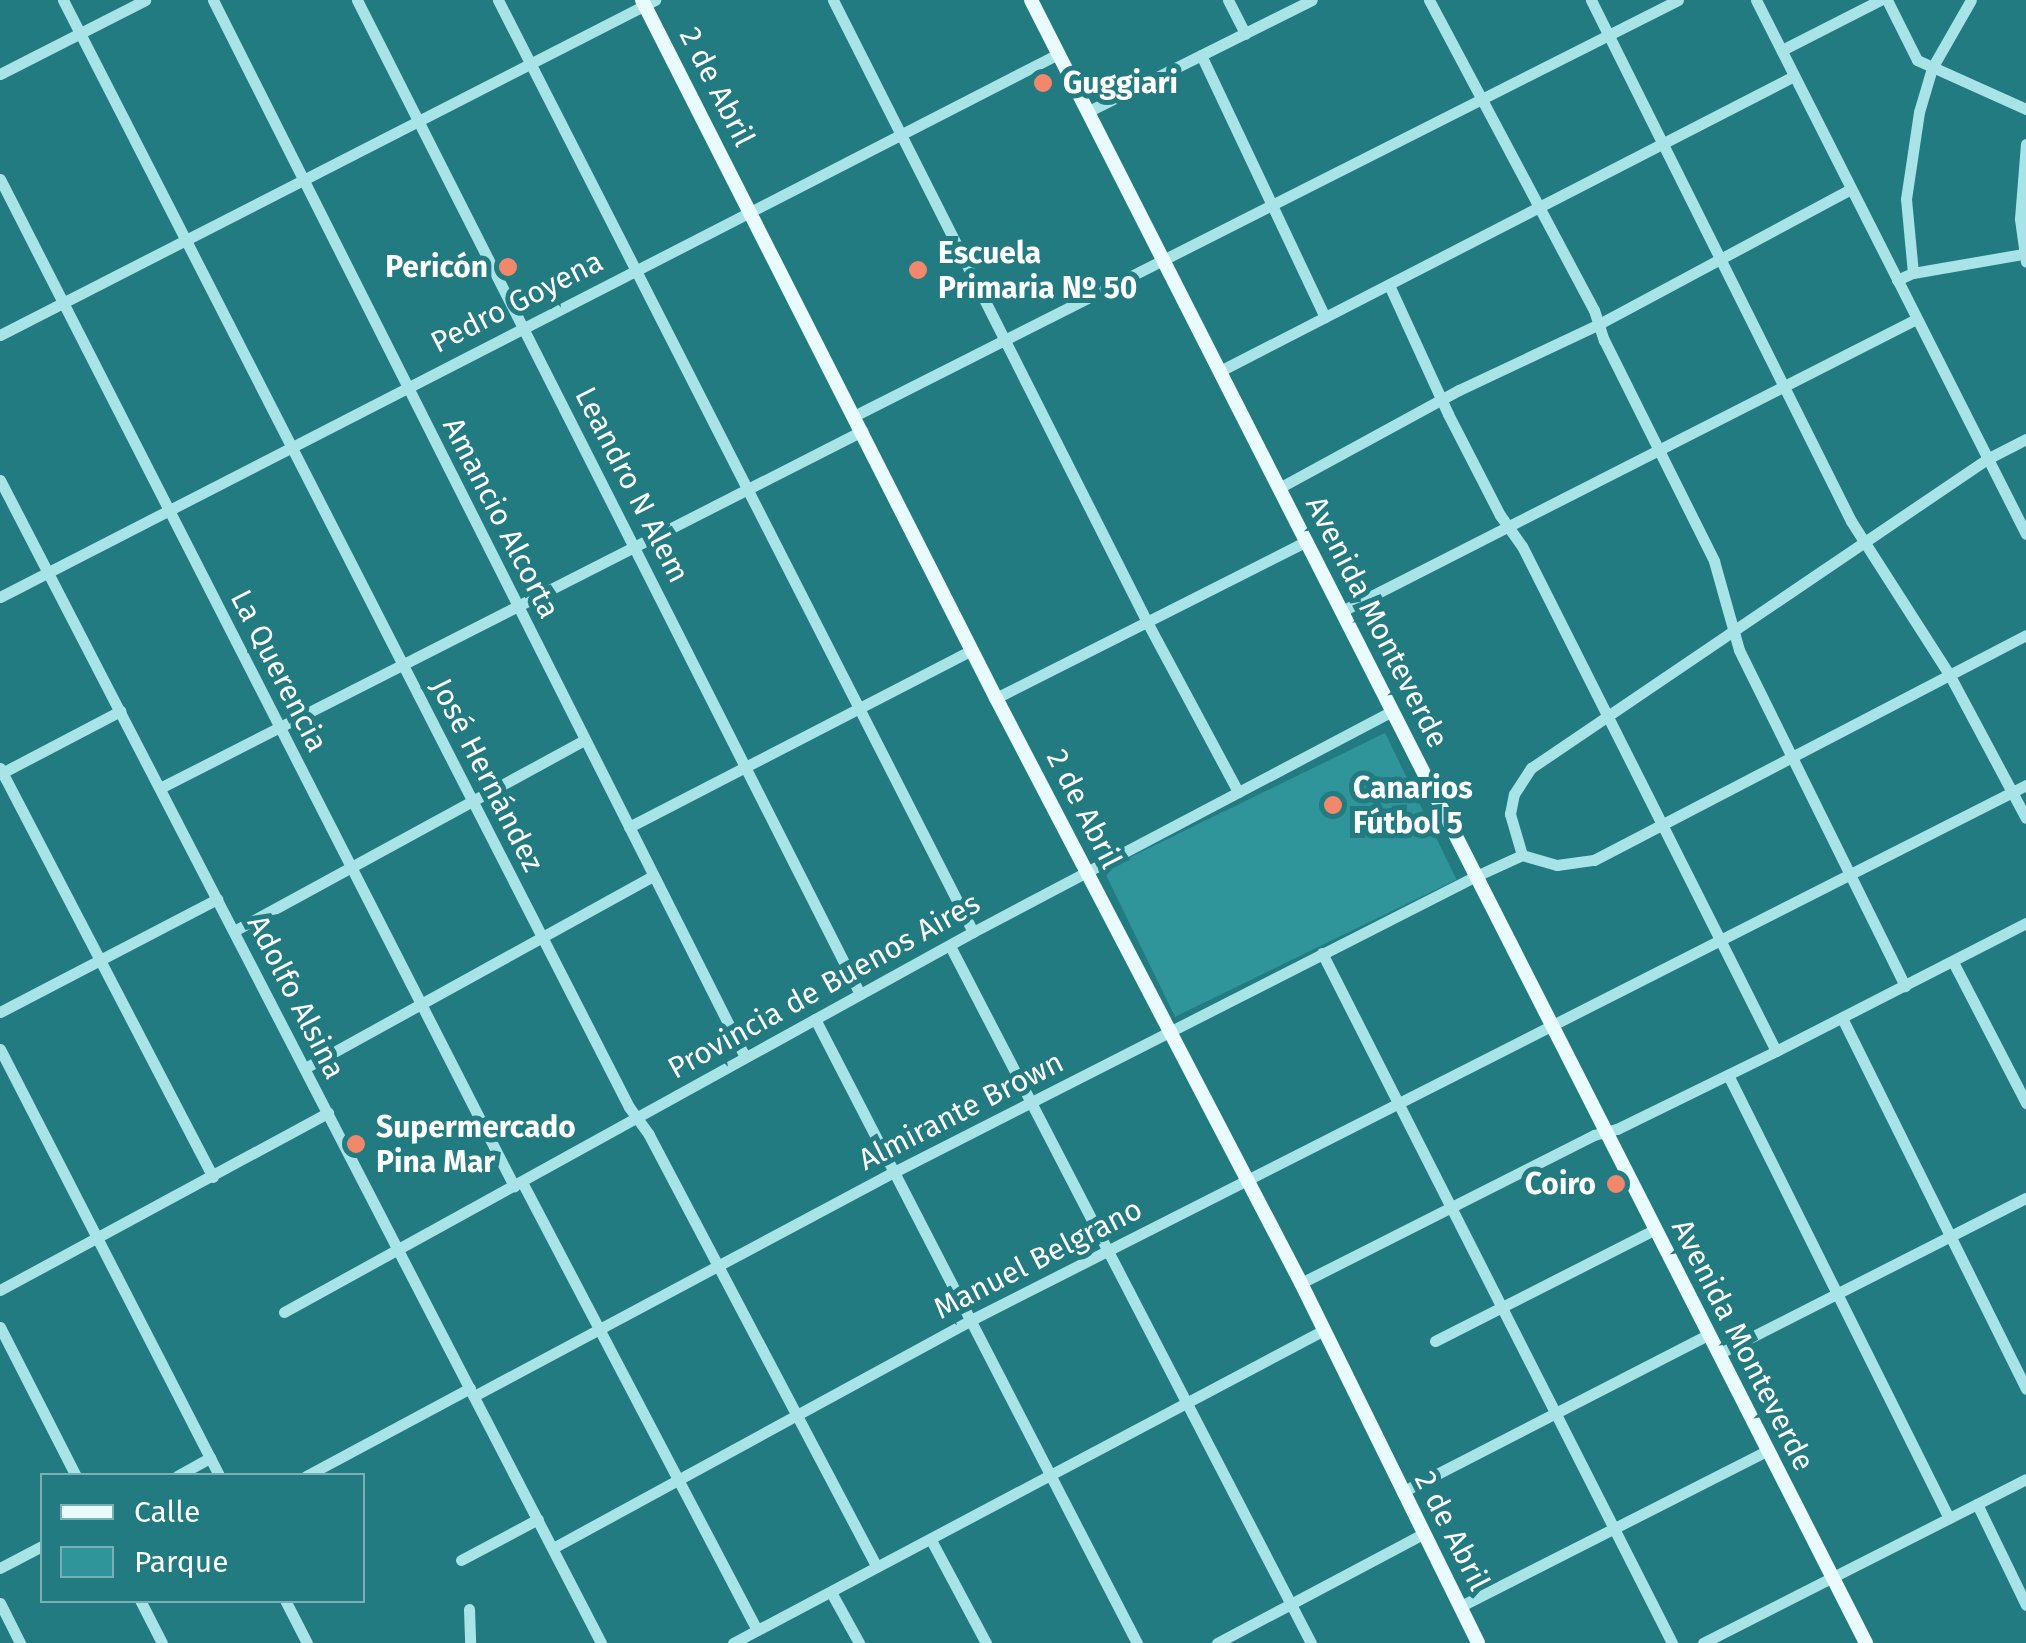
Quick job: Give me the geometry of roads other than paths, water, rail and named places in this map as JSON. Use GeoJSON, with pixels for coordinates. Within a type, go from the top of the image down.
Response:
{"type":"FeatureCollection","features":[{"type":"Feature","properties":{"kind":"main road","name":"Avenida Monteverde"},"geometry":{"type":"LineString","coordinates":[[1031,0],[1866,1643]]}},
{"type":"Feature","properties":{"kind":"main road","name":"2 de Abril"},"geometry":{"type":"LineString","coordinates":[[647,2],[996,698],[1301,1284],[1478,1643]]}},
{"type":"Feature","properties":{"kind":"street","name":"José Hernández"},"geometry":{"type":"LineString","coordinates":[[63,0],[542,937],[878,1567]]}},
{"type":"Feature","properties":{"kind":"street"},"geometry":{"type":"LineString","coordinates":[[0,74],[145,0]]}},
{"type":"Feature","properties":{"kind":"street","name":"Amancio Alcorta"},"geometry":{"type":"LineString","coordinates":[[213,0],[745,1057]]}},
{"type":"Feature","properties":{"kind":"street","name":"Leandro N Alem"},"geometry":{"type":"LineString","coordinates":[[357,0],[860,994]]}},
{"type":"Feature","properties":{"kind":"street"},"geometry":{"type":"LineString","coordinates":[[498,0],[973,932]]}},
{"type":"Feature","properties":{"kind":"street"},"geometry":{"type":"LineString","coordinates":[[832,0],[1146,622],[1238,792]]}},
{"type":"Feature","properties":{"kind":"street"},"geometry":{"type":"LineString","coordinates":[[1228,0],[1245,34]]}},
{"type":"Feature","properties":{"kind":"street"},"geometry":{"type":"LineString","coordinates":[[1087,112],[1312,0]]}},
{"type":"Feature","properties":{"kind":"street"},"geometry":{"type":"LineString","coordinates":[[1429,0],[1598,324],[1714,561],[1732,632],[1905,986]]}},
{"type":"Feature","properties":{"kind":"street"},"geometry":{"type":"LineString","coordinates":[[1591,0],[1718,258],[1866,544],[1949,674],[2026,818]]}},
{"type":"Feature","properties":{"kind":"street"},"geometry":{"type":"LineString","coordinates":[[854,416],[1678,0]]}},
{"type":"Feature","properties":{"kind":"street"},"geometry":{"type":"LineString","coordinates":[[1756,0],[2026,534]]}},
{"type":"Feature","properties":{"kind":"street"},"geometry":{"type":"LineString","coordinates":[[1782,50],[1883,0],[1912,53],[1932,68],[2026,109]]}},
{"type":"Feature","properties":{"kind":"street"},"geometry":{"type":"LineString","coordinates":[[1913,273],[1906,199],[1910,154],[1932,68],[1971,0]]}},
{"type":"Feature","properties":{"kind":"street"},"geometry":{"type":"LineString","coordinates":[[0,334],[647,2]]}},
{"type":"Feature","properties":{"kind":"street","name":"Pedro Goyena"},"geometry":{"type":"LineString","coordinates":[[0,597],[1058,54]]}},
{"type":"Feature","properties":{"kind":"street"},"geometry":{"type":"LineString","coordinates":[[1201,55],[1325,317]]}},
{"type":"Feature","properties":{"kind":"street"},"geometry":{"type":"LineString","coordinates":[[1220,371],[1794,76]]}},
{"type":"Feature","properties":{"kind":"street"},"geometry":{"type":"LineString","coordinates":[[1897,280],[1913,273],[2024,258],[2026,144]]}},
{"type":"Feature","properties":{"kind":"street","name":"La Querencia"},"geometry":{"type":"LineString","coordinates":[[0,179],[350,867],[757,1630]]}},
{"type":"Feature","properties":{"kind":"street"},"geometry":{"type":"LineString","coordinates":[[1279,488],[1851,189]]}},
{"type":"Feature","properties":{"kind":"street"},"geometry":{"type":"LineString","coordinates":[[1389,285],[1507,526],[1522,546],[1776,1052]]}},
{"type":"Feature","properties":{"kind":"street"},"geometry":{"type":"LineString","coordinates":[[1342,611],[1916,319]]}},
{"type":"Feature","properties":{"kind":"street"},"geometry":{"type":"LineString","coordinates":[[160,788],[862,431]]}},
{"type":"Feature","properties":{"kind":"street"},"geometry":{"type":"LineString","coordinates":[[2026,439],[1987,460],[1604,716],[1520,780],[1510,814],[1522,855],[1557,864],[1594,860],[2026,635]]}},
{"type":"Feature","properties":{"kind":"street","name":"Adolfo Alsina"},"geometry":{"type":"LineString","coordinates":[[0,480],[602,1643]]}},
{"type":"Feature","properties":{"kind":"street"},"geometry":{"type":"LineString","coordinates":[[996,698],[1304,542]]}},
{"type":"Feature","properties":{"kind":"street"},"geometry":{"type":"LineString","coordinates":[[629,827],[972,650]]}},
{"type":"Feature","properties":{"kind":"street"},"geometry":{"type":"LineString","coordinates":[[120,710],[1,772],[213,1177]]}},
{"type":"Feature","properties":{"kind":"street","name":"Provincia de Buenos Aires"},"geometry":{"type":"LineString","coordinates":[[284,1312],[973,932],[1391,712]]}},
{"type":"Feature","properties":{"kind":"street"},"geometry":{"type":"LineString","coordinates":[[234,931],[584,740]]}},
{"type":"Feature","properties":{"kind":"street","name":"Manuel Belgrano"},"geometry":{"type":"LineString","coordinates":[[552,1548],[969,1321],[2026,784]]}},
{"type":"Feature","properties":{"kind":"street","name":"Almirante Brown"},"geometry":{"type":"LineString","coordinates":[[312,1473],[598,1330],[894,1172],[1322,953],[1522,855]]}},
{"type":"Feature","properties":{"kind":"street"},"geometry":{"type":"LineString","coordinates":[[305,1068],[653,876]]}},
{"type":"Feature","properties":{"kind":"street"},"geometry":{"type":"LineString","coordinates":[[0,1012],[217,900]]}},
{"type":"Feature","properties":{"kind":"street"},"geometry":{"type":"LineString","coordinates":[[1301,1284],[1450,1207],[1728,1076],[2026,923]]}},
{"type":"Feature","properties":{"kind":"street"},"geometry":{"type":"LineString","coordinates":[[950,946],[1312,1643]]}},
{"type":"Feature","properties":{"kind":"street"},"geometry":{"type":"LineString","coordinates":[[1322,953],[1672,1643]]}},
{"type":"Feature","properties":{"kind":"street"},"geometry":{"type":"LineString","coordinates":[[1953,962],[2026,1102]]}},
{"type":"Feature","properties":{"kind":"street"},"geometry":{"type":"LineString","coordinates":[[1842,1018],[2026,1389]]}},
{"type":"Feature","properties":{"kind":"street"},"geometry":{"type":"LineString","coordinates":[[815,1019],[1137,1643]]}},
{"type":"Feature","properties":{"kind":"street"},"geometry":{"type":"LineString","coordinates":[[0,1049],[218,1473]]}},
{"type":"Feature","properties":{"kind":"street"},"geometry":{"type":"LineString","coordinates":[[1728,1076],[1949,1518]]}},
{"type":"Feature","properties":{"kind":"street"},"geometry":{"type":"LineString","coordinates":[[0,1290],[328,1113]]}},
{"type":"Feature","properties":{"kind":"street"},"geometry":{"type":"LineString","coordinates":[[1718,1354],[2026,1198]]}},
{"type":"Feature","properties":{"kind":"street"},"geometry":{"type":"LineString","coordinates":[[1436,1341],[1654,1230]]}},
{"type":"Feature","properties":{"kind":"street"},"geometry":{"type":"LineString","coordinates":[[0,1326],[74,1473]]}},
{"type":"Feature","properties":{"kind":"street"},"geometry":{"type":"LineString","coordinates":[[734,1643],[1324,1330]]}},
{"type":"Feature","properties":{"kind":"street"},"geometry":{"type":"LineString","coordinates":[[1402,1492],[1708,1335]]}},
{"type":"Feature","properties":{"kind":"street"},"geometry":{"type":"LineString","coordinates":[[1460,1607],[1767,1451]]}},
{"type":"Feature","properties":{"kind":"street"},"geometry":{"type":"LineString","coordinates":[[182,1473],[210,1458]]}},
{"type":"Feature","properties":{"kind":"street"},"geometry":{"type":"LineString","coordinates":[[1702,1643],[2026,1480]]}},
{"type":"Feature","properties":{"kind":"street"},"geometry":{"type":"LineString","coordinates":[[1977,1504],[2026,1605]]}},
{"type":"Feature","properties":{"kind":"street"},"geometry":{"type":"LineString","coordinates":[[461,1560],[538,1520]]}},
{"type":"Feature","properties":{"kind":"street"},"geometry":{"type":"LineString","coordinates":[[1217,1643],[1423,1534]]}},
{"type":"Feature","properties":{"kind":"street"},"geometry":{"type":"LineString","coordinates":[[931,1540],[986,1643]]}},
{"type":"Feature","properties":{"kind":"street"},"geometry":{"type":"LineString","coordinates":[[0,1568],[40,1547]]}},
{"type":"Feature","properties":{"kind":"street"},"geometry":{"type":"LineString","coordinates":[[832,1594],[859,1643]]}},
{"type":"Feature","properties":{"kind":"street"},"geometry":{"type":"LineString","coordinates":[[0,1603],[20,1643]]}},
{"type":"Feature","properties":{"kind":"street"},"geometry":{"type":"LineString","coordinates":[[142,1603],[162,1643]]}},
{"type":"Feature","properties":{"kind":"street"},"geometry":{"type":"LineString","coordinates":[[286,1603],[307,1643]]}},
{"type":"Feature","properties":{"kind":"street"},"geometry":{"type":"LineString","coordinates":[[469,1609],[470,1643]]}},
{"type":"Feature","properties":{"kind":"place","name":"Guggiari"},"geometry":{"type":"Point","coordinates":[1043,83]}},
{"type":"Feature","properties":{"kind":"place","name":"Pericón"},"geometry":{"type":"Point","coordinates":[508,267]}},
{"type":"Feature","properties":{"kind":"place","name":"Escuela Primaria Nº 50"},"geometry":{"type":"Point","coordinates":[918,270]}},
{"type":"Feature","properties":{"kind":"place","name":"Canarios Fútbol 5"},"geometry":{"type":"Point","coordinates":[1333,805]}},
{"type":"Feature","properties":{"kind":"place","name":"Supermercado Pina Mar"},"geometry":{"type":"Point","coordinates":[356,1144]}},
{"type":"Feature","properties":{"kind":"place","name":"Coiro"},"geometry":{"type":"Point","coordinates":[1616,1184]}}]}
